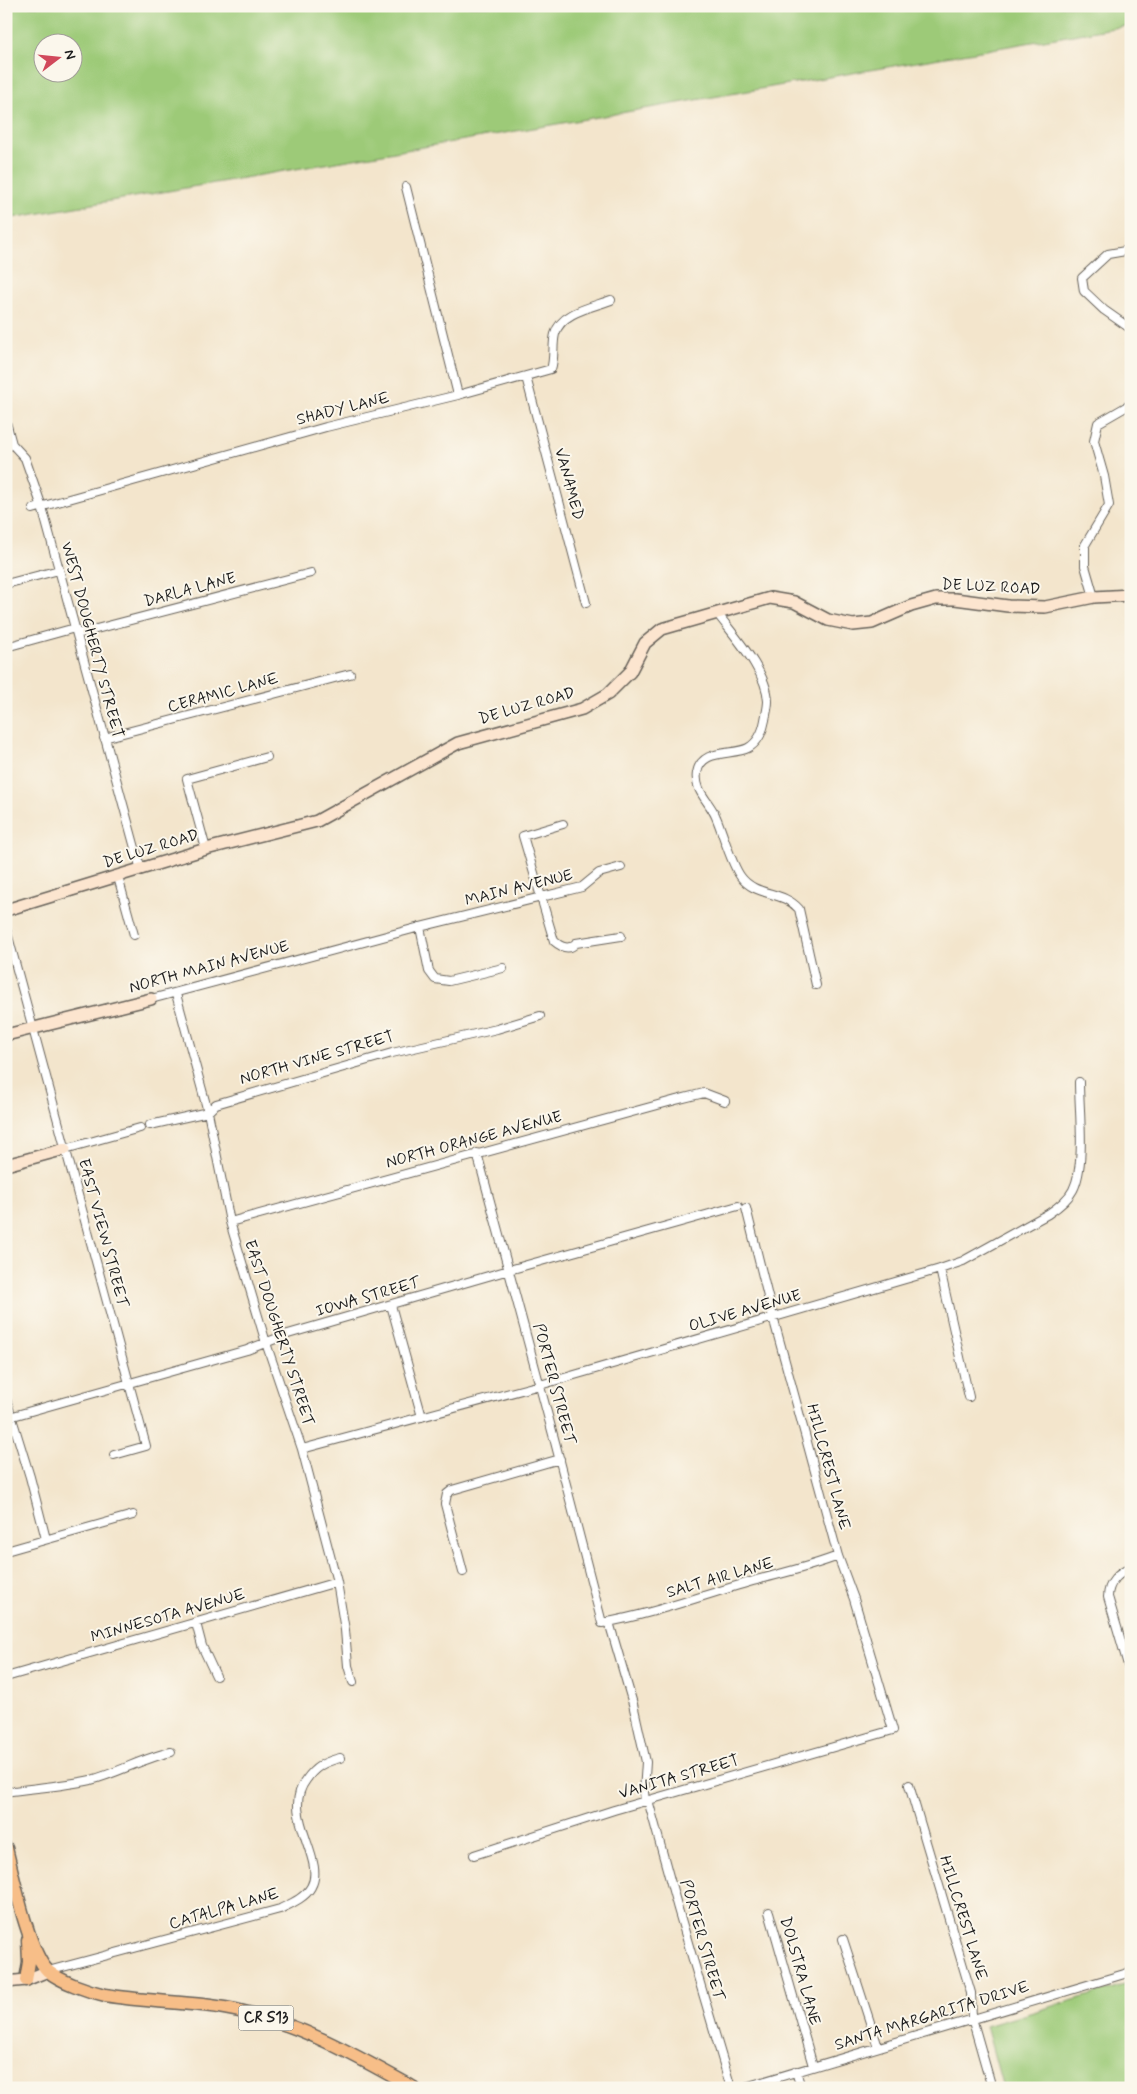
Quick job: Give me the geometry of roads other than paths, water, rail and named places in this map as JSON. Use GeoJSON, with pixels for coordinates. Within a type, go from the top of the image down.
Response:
{"type":"FeatureCollection","features":[{"type":"Feature","properties":{"kind":"main road","name":"DE LUZ ROAD"},"geometry":{"type":"LineString","coordinates":[[6,910],[206,849],[317,821],[458,742],[582,709],[608,694],[630,672],[645,643],[662,629],[770,598],[794,602],[828,620],[854,625],[872,623],[912,606],[936,599],[955,599],[1008,606],[1045,607],[1094,597],[1131,595]]}},
{"type":"Feature","properties":{"kind":"main road","name":"NORTH MAIN AVENUE"},"geometry":{"type":"LineString","coordinates":[[6,1035],[152,999]]}},
{"type":"Feature","properties":{"kind":"main road"},"geometry":{"type":"LineString","coordinates":[[6,1165],[66,1149]]}},
{"type":"Feature","properties":{"kind":"main road"},"geometry":{"type":"LineString","coordinates":[[6,1848],[34,1947],[48,1971],[26,1980],[6,1982]]}},
{"type":"Feature","properties":{"kind":"main road"},"geometry":{"type":"LineString","coordinates":[[26,1923],[29,1962],[26,1980]]}},
{"type":"Feature","properties":{"kind":"main road","name":"CR S13"},"geometry":{"type":"LineString","coordinates":[[48,1971],[89,1991],[105,1995],[244,2011],[283,2023],[372,2064],[414,2088]]}},
{"type":"Feature","properties":{"kind":"street"},"geometry":{"type":"LineString","coordinates":[[406,187],[458,395]]}},
{"type":"Feature","properties":{"kind":"street"},"geometry":{"type":"LineString","coordinates":[[1131,250],[1108,254],[1082,278],[1084,291],[1104,310],[1131,329]]}},
{"type":"Feature","properties":{"kind":"street","name":"SHADY LANE"},"geometry":{"type":"LineString","coordinates":[[33,509],[326,427],[458,395],[551,369],[554,360],[555,332],[568,316],[611,300]]}},
{"type":"Feature","properties":{"kind":"street","name":"VANAMED"},"geometry":{"type":"LineString","coordinates":[[521,378],[526,377],[586,603]]}},
{"type":"Feature","properties":{"kind":"street"},"geometry":{"type":"LineString","coordinates":[[1094,597],[1085,566],[1085,545],[1109,504],[1104,476],[1094,441],[1098,423],[1131,404]]}},
{"type":"Feature","properties":{"kind":"street","name":"WEST DOUGHERTY STREET"},"geometry":{"type":"LineString","coordinates":[[6,422],[12,444],[25,458],[42,507],[141,870]]}},
{"type":"Feature","properties":{"kind":"street"},"geometry":{"type":"LineString","coordinates":[[6,584],[59,570]]}},
{"type":"Feature","properties":{"kind":"street","name":"DARLA LANE"},"geometry":{"type":"LineString","coordinates":[[6,647],[311,573]]}},
{"type":"Feature","properties":{"kind":"street"},"geometry":{"type":"LineString","coordinates":[[717,614],[751,658],[765,686],[768,701],[764,729],[758,740],[747,748],[713,755],[703,761],[697,772],[698,784],[702,795],[714,813],[739,875],[749,887],[792,902],[799,909],[816,984]]}},
{"type":"Feature","properties":{"kind":"street","name":"CERAMIC LANE"},"geometry":{"type":"LineString","coordinates":[[104,738],[350,674]]}},
{"type":"Feature","properties":{"kind":"street"},"geometry":{"type":"LineString","coordinates":[[206,849],[187,779],[267,757]]}},
{"type":"Feature","properties":{"kind":"street"},"geometry":{"type":"LineString","coordinates":[[563,824],[523,836],[554,941],[560,946],[567,948],[576,943],[621,936]]}},
{"type":"Feature","properties":{"kind":"street","name":"MAIN AVENUE"},"geometry":{"type":"LineString","coordinates":[[420,927],[582,887],[599,872],[621,867]]}},
{"type":"Feature","properties":{"kind":"street"},"geometry":{"type":"LineString","coordinates":[[118,877],[134,935]]}},
{"type":"Feature","properties":{"kind":"street"},"geometry":{"type":"LineString","coordinates":[[420,927],[429,971],[436,979],[458,980],[503,968]]}},
{"type":"Feature","properties":{"kind":"street","name":"NORTH MAIN AVENUE"},"geometry":{"type":"LineString","coordinates":[[152,999],[420,927]]}},
{"type":"Feature","properties":{"kind":"street","name":"EAST VIEW STREET"},"geometry":{"type":"LineString","coordinates":[[6,929],[146,1446],[114,1455]]}},
{"type":"Feature","properties":{"kind":"street","name":"EAST DOUGHERTY STREET"},"geometry":{"type":"LineString","coordinates":[[176,994],[208,1112],[230,1222],[266,1343],[302,1449],[337,1582],[345,1630],[348,1666],[353,1682]]}},
{"type":"Feature","properties":{"kind":"street","name":"NORTH VINE STREET"},"geometry":{"type":"LineString","coordinates":[[150,1126],[208,1112],[216,1104],[382,1056],[497,1030],[540,1016]]}},
{"type":"Feature","properties":{"kind":"street","name":"OLIVE AVENUE"},"geometry":{"type":"LineString","coordinates":[[302,1449],[540,1385],[963,1261],[1059,1207],[1073,1190],[1080,1166],[1078,1082]]}},
{"type":"Feature","properties":{"kind":"street","name":"NORTH ORANGE AVENUE"},"geometry":{"type":"LineString","coordinates":[[230,1222],[477,1153],[704,1093],[725,1101]]}},
{"type":"Feature","properties":{"kind":"street"},"geometry":{"type":"LineString","coordinates":[[66,1149],[140,1128]]}},
{"type":"Feature","properties":{"kind":"street","name":"PORTER STREET"},"geometry":{"type":"LineString","coordinates":[[477,1153],[560,1459],[606,1622],[632,1704],[646,1762],[644,1792],[731,2088]]}},
{"type":"Feature","properties":{"kind":"street","name":"IOWA STREET"},"geometry":{"type":"LineString","coordinates":[[9,1418],[130,1384],[266,1343],[288,1334],[509,1270],[742,1207]]}},
{"type":"Feature","properties":{"kind":"street","name":"HILLCREST LANE"},"geometry":{"type":"LineString","coordinates":[[742,1207],[838,1556],[854,1599],[893,1730]]}},
{"type":"Feature","properties":{"kind":"street"},"geometry":{"type":"LineString","coordinates":[[940,1269],[969,1397]]}},
{"type":"Feature","properties":{"kind":"street"},"geometry":{"type":"LineString","coordinates":[[391,1305],[422,1417]]}},
{"type":"Feature","properties":{"kind":"street"},"geometry":{"type":"LineString","coordinates":[[6,1400],[9,1418],[30,1477],[46,1538]]}},
{"type":"Feature","properties":{"kind":"street"},"geometry":{"type":"LineString","coordinates":[[463,1572],[445,1504],[447,1494],[452,1490],[560,1459]]}},
{"type":"Feature","properties":{"kind":"street"},"geometry":{"type":"LineString","coordinates":[[6,1551],[46,1538],[133,1515]]}},
{"type":"Feature","properties":{"kind":"street","name":"SALT AIR LANE"},"geometry":{"type":"LineString","coordinates":[[606,1622],[635,1617],[754,1580],[814,1566],[838,1556]]}},
{"type":"Feature","properties":{"kind":"street"},"geometry":{"type":"LineString","coordinates":[[1131,1568],[1120,1574],[1108,1590],[1108,1597],[1131,1675]]}},
{"type":"Feature","properties":{"kind":"street","name":"MINNESOTA AVENUE"},"geometry":{"type":"LineString","coordinates":[[6,1677],[337,1582]]}},
{"type":"Feature","properties":{"kind":"street"},"geometry":{"type":"LineString","coordinates":[[196,1623],[202,1646],[216,1676]]}},
{"type":"Feature","properties":{"kind":"street","name":"VANITA STREET"},"geometry":{"type":"LineString","coordinates":[[474,1854],[647,1800],[893,1730]]}},
{"type":"Feature","properties":{"kind":"street"},"geometry":{"type":"LineString","coordinates":[[6,1792],[91,1780],[133,1766],[152,1756],[171,1752]]}},
{"type":"Feature","properties":{"kind":"street","name":"CATALPA LANE"},"geometry":{"type":"LineString","coordinates":[[48,1971],[280,1909],[294,1902],[309,1890],[313,1882],[313,1862],[301,1826],[297,1801],[301,1786],[314,1769],[325,1762],[340,1758]]}},
{"type":"Feature","properties":{"kind":"street","name":"HILLCREST LANE"},"geometry":{"type":"LineString","coordinates":[[909,1785],[971,1993],[972,2018],[992,2088]]}},
{"type":"Feature","properties":{"kind":"street","name":"DOLSTRA LANE"},"geometry":{"type":"LineString","coordinates":[[769,1912],[813,2066]]}},
{"type":"Feature","properties":{"kind":"street"},"geometry":{"type":"LineString","coordinates":[[844,1939],[878,2047]]}},
{"type":"Feature","properties":{"kind":"street","name":"SANTA MARGARITA DRIVE"},"geometry":{"type":"LineString","coordinates":[[742,2088],[1131,1972]]}},
{"type":"Feature","properties":{"kind":"street"},"geometry":{"type":"LineString","coordinates":[[796,2071],[802,2088]]}}]}
